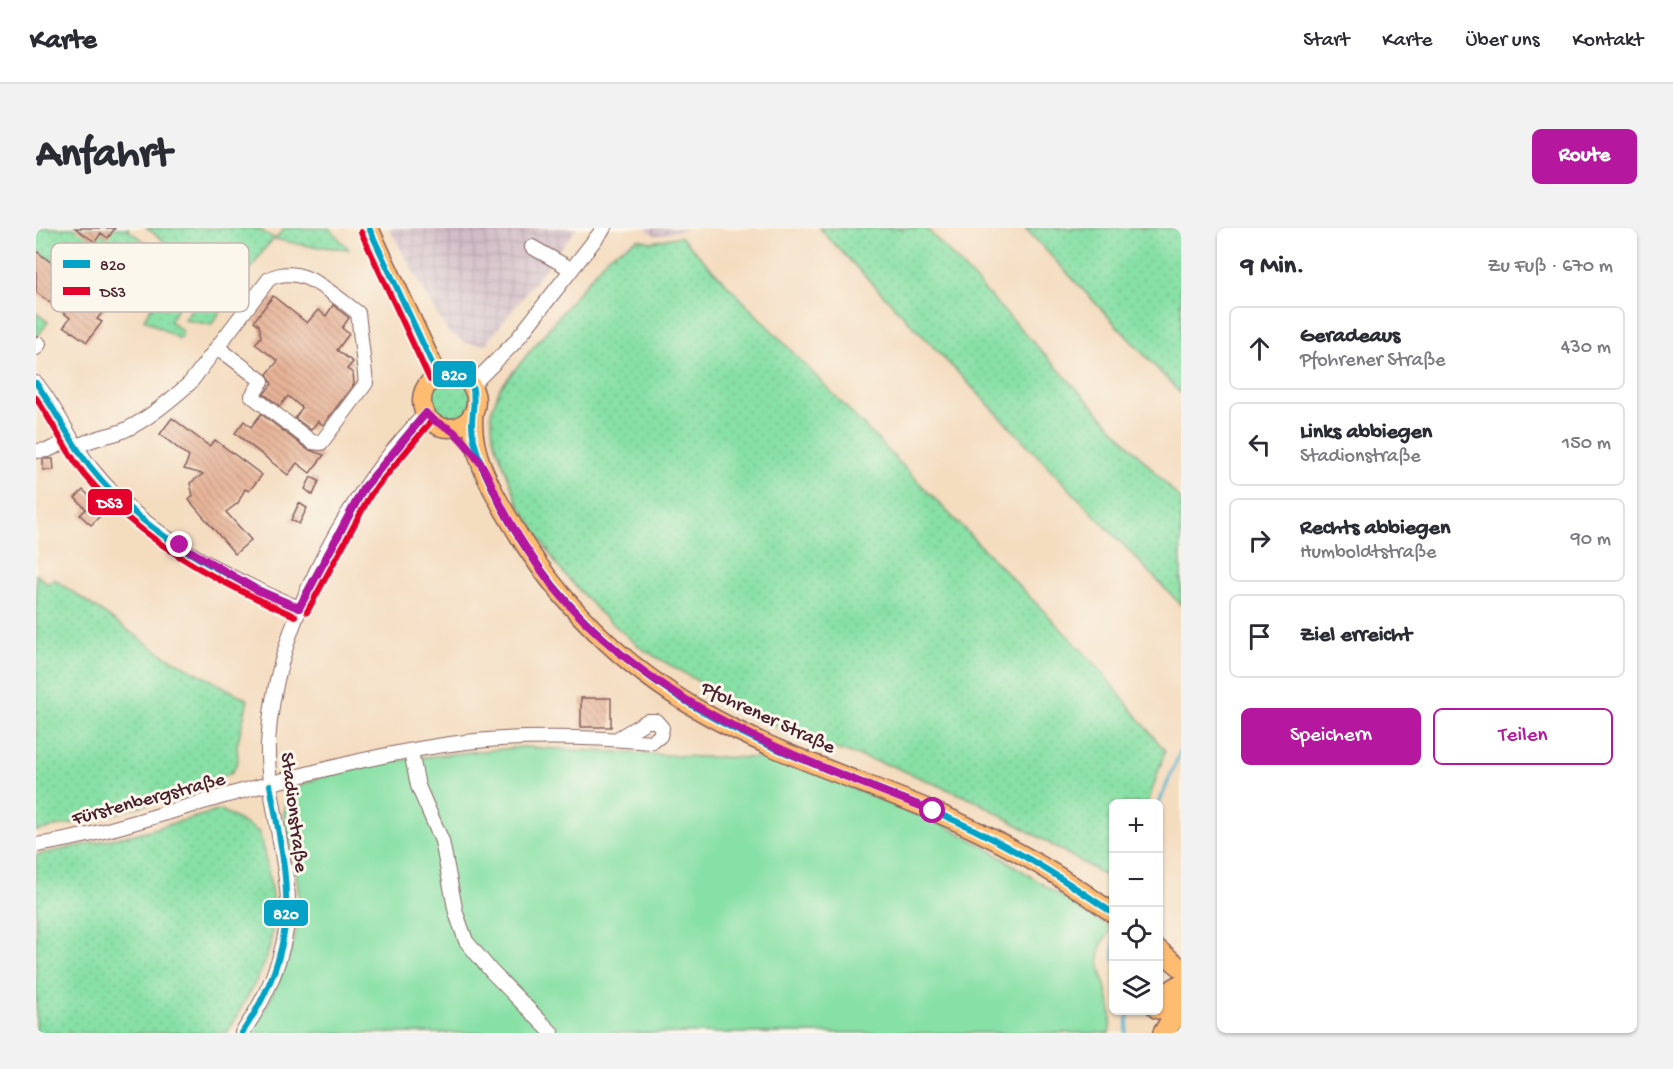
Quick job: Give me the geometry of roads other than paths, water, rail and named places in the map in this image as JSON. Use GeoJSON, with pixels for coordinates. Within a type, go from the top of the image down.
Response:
{"type":"FeatureCollection","features":[{"type":"Feature","properties":{"kind":"highway"},"geometry":{"type":"LineString","coordinates":[[1163,1000],[1166,995],[1181,985]]}},
{"type":"Feature","properties":{"kind":"highway"},"geometry":{"type":"LineString","coordinates":[[1164,1033],[1181,1006]]}},
{"type":"Feature","properties":{"kind":"highway"},"geometry":{"type":"LineString","coordinates":[[1153,1033],[1156,1015]]}},
{"type":"Feature","properties":{"kind":"main road"},"geometry":{"type":"LineString","coordinates":[[369,228],[438,376]]}},
{"type":"Feature","properties":{"kind":"main road"},"geometry":{"type":"LineString","coordinates":[[455,374],[472,385],[476,402],[474,411],[463,423],[447,427],[431,420],[426,413],[423,396],[426,388],[438,376],[455,374]]}},
{"type":"Feature","properties":{"kind":"main road","name":"Pfohrener Straße"},"geometry":{"type":"LineString","coordinates":[[474,411],[472,425],[482,466],[520,539],[552,584],[597,633],[656,682],[705,713],[756,739],[974,830],[1030,860],[1107,909]]}},
{"type":"Feature","properties":{"kind":"main road","name":"Pfohrener Straße"},"geometry":{"type":"LineString","coordinates":[[447,427],[482,466]]}},
{"type":"Feature","properties":{"kind":"main road"},"geometry":{"type":"LineString","coordinates":[[1163,953],[1181,968]]}},
{"type":"Feature","properties":{"kind":"street"},"geometry":{"type":"LineString","coordinates":[[472,385],[515,342],[604,228]]}},
{"type":"Feature","properties":{"kind":"street"},"geometry":{"type":"LineString","coordinates":[[532,246],[571,269]]}},
{"type":"Feature","properties":{"kind":"street"},"geometry":{"type":"LineString","coordinates":[[217,347],[262,381],[252,396],[312,442],[321,443],[366,383],[358,313],[312,280],[286,273],[270,279],[249,306]]}},
{"type":"Feature","properties":{"kind":"street"},"geometry":{"type":"LineString","coordinates":[[36,451],[122,431],[174,397],[190,383],[244,312]]}},
{"type":"Feature","properties":{"kind":"street"},"geometry":{"type":"LineString","coordinates":[[36,383],[73,444],[113,492],[163,533],[226,573],[299,608]]}},
{"type":"Feature","properties":{"kind":"street","name":"Stadionstraße"},"geometry":{"type":"LineString","coordinates":[[242,1033],[254,1016],[273,975],[284,940],[288,909],[284,867],[270,785],[268,746],[271,710],[291,630],[299,608],[363,489],[426,413]]}},
{"type":"Feature","properties":{"kind":"street","name":"Fürstenbergstraße"},"geometry":{"type":"LineString","coordinates":[[36,845],[124,826],[270,785],[411,752],[465,742],[540,737],[617,739]]}},
{"type":"Feature","properties":{"kind":"street"},"geometry":{"type":"LineString","coordinates":[[411,752],[418,786],[442,841],[456,913],[466,941],[491,971],[552,1033]]}},
{"type":"Feature","properties":{"kind":"waterway"},"geometry":{"type":"LineString","coordinates":[[1161,799],[1181,750]]}},
{"type":"Feature","properties":{"kind":"waterway"},"geometry":{"type":"LineString","coordinates":[[1126,1033],[1128,1015]]}}]}
